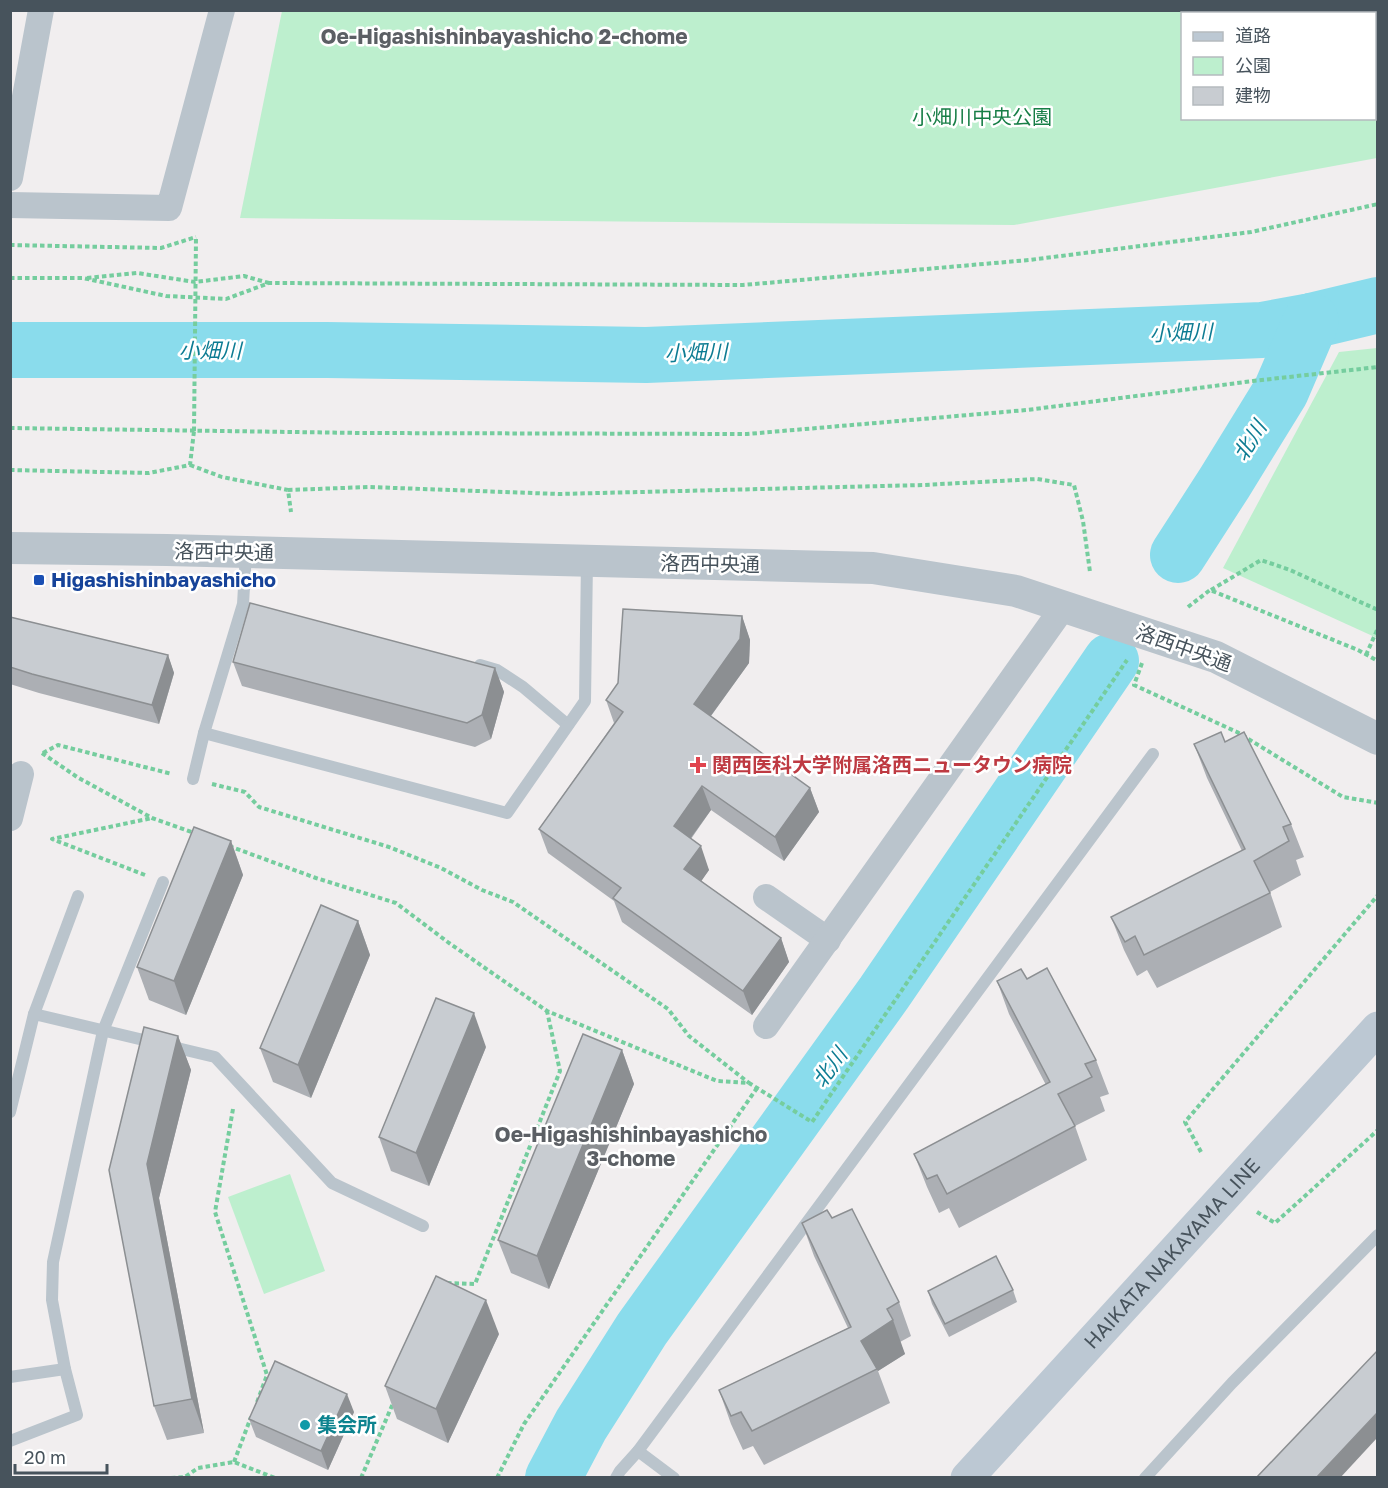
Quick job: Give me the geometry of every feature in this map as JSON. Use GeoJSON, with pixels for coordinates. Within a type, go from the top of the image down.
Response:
{"type":"FeatureCollection","features":[{"type":"Feature","properties":{"kind":"main road","name":"HAIKATA NAKAYAMA LINE"},"geometry":{"type":"LineString","coordinates":[[967,1478],[1377,1028]]}},
{"type":"Feature","properties":{"kind":"street"},"geometry":{"type":"LineString","coordinates":[[10,178],[41,10]]}},
{"type":"Feature","properties":{"kind":"street"},"geometry":{"type":"LineString","coordinates":[[10,205],[169,208],[222,10]]}},
{"type":"Feature","properties":{"kind":"street","name":"洛西中央通"},"geometry":{"type":"LineString","coordinates":[[10,548],[873,568],[1016,591],[1216,657],[1377,739]]}},
{"type":"Feature","properties":{"kind":"street"},"geometry":{"type":"LineString","coordinates":[[766,1026],[1064,606]]}},
{"type":"Feature","properties":{"kind":"street"},"geometry":{"type":"LineString","coordinates":[[10,818],[21,774]]}},
{"type":"Feature","properties":{"kind":"street"},"geometry":{"type":"LineString","coordinates":[[766,897],[828,940]]}},
{"type":"Feature","properties":{"kind":"lane"},"geometry":{"type":"LineString","coordinates":[[193,779],[204,734],[249,605],[246,552]]}},
{"type":"Feature","properties":{"kind":"lane"},"geometry":{"type":"LineString","coordinates":[[204,734],[507,813],[585,701],[587,561]]}},
{"type":"Feature","properties":{"kind":"lane"},"geometry":{"type":"LineString","coordinates":[[463,661],[497,670],[523,687],[568,725]]}},
{"type":"Feature","properties":{"kind":"lane"},"geometry":{"type":"LineString","coordinates":[[616,1478],[1153,754]]}},
{"type":"Feature","properties":{"kind":"lane"},"geometry":{"type":"LineString","coordinates":[[10,1441],[77,1415],[65,1370],[52,1300],[52,1262],[104,1031],[163,882]]}},
{"type":"Feature","properties":{"kind":"lane"},"geometry":{"type":"LineString","coordinates":[[10,1112],[34,1014],[78,896]]}},
{"type":"Feature","properties":{"kind":"lane"},"geometry":{"type":"LineString","coordinates":[[34,1014],[215,1057],[332,1183],[423,1226]]}},
{"type":"Feature","properties":{"kind":"lane"},"geometry":{"type":"LineString","coordinates":[[1145,1478],[1232,1383],[1377,1235]]}},
{"type":"Feature","properties":{"kind":"lane"},"geometry":{"type":"LineString","coordinates":[[10,1377],[65,1370]]}},
{"type":"Feature","properties":{"kind":"lane"},"geometry":{"type":"LineString","coordinates":[[638,1451],[674,1478]]}},
{"type":"Feature","properties":{"kind":"path"},"geometry":{"type":"LineString","coordinates":[[10,278],[83,279],[137,273],[195,282],[244,276],[269,283],[743,285],[1029,261],[1251,232],[1377,204]]}},
{"type":"Feature","properties":{"kind":"path"},"geometry":{"type":"LineString","coordinates":[[10,245],[161,248],[196,237],[194,431],[189,465]]}},
{"type":"Feature","properties":{"kind":"path"},"geometry":{"type":"LineString","coordinates":[[83,279],[166,296],[226,299],[269,283]]}},
{"type":"Feature","properties":{"kind":"path"},"geometry":{"type":"LineString","coordinates":[[10,428],[747,434],[1027,410],[1377,367]]}},
{"type":"Feature","properties":{"kind":"path"},"geometry":{"type":"LineString","coordinates":[[10,470],[149,473],[189,465],[222,477],[288,490],[369,487],[559,494],[911,486],[1037,479],[1074,485],[1083,521],[1090,572]]}},
{"type":"Feature","properties":{"kind":"path"},"geometry":{"type":"LineString","coordinates":[[288,490],[291,512]]}},
{"type":"Feature","properties":{"kind":"path"},"geometry":{"type":"LineString","coordinates":[[1188,607],[1210,590],[1261,560],[1290,570],[1377,609]]}},
{"type":"Feature","properties":{"kind":"path"},"geometry":{"type":"LineString","coordinates":[[1210,590],[1358,650],[1377,662]]}},
{"type":"Feature","properties":{"kind":"path"},"geometry":{"type":"LineString","coordinates":[[1366,655],[1377,628]]}},
{"type":"Feature","properties":{"kind":"path"},"geometry":{"type":"LineString","coordinates":[[1145,654],[1134,685],[1237,732],[1343,797],[1377,803]]}},
{"type":"Feature","properties":{"kind":"path"},"geometry":{"type":"LineString","coordinates":[[43,753],[58,745],[244,792],[259,807],[389,847],[441,868],[482,890],[513,902],[668,1009],[689,1036],[749,1083],[812,1122],[1127,660]]}},
{"type":"Feature","properties":{"kind":"path"},"geometry":{"type":"LineString","coordinates":[[32,750],[43,753],[77,777],[152,818],[207,838]]}},
{"type":"Feature","properties":{"kind":"path"},"geometry":{"type":"LineString","coordinates":[[152,818],[52,839],[163,882]]}},
{"type":"Feature","properties":{"kind":"path"},"geometry":{"type":"LineString","coordinates":[[229,846],[315,878],[396,903],[547,1011],[717,1081],[749,1083]]}},
{"type":"Feature","properties":{"kind":"path"},"geometry":{"type":"LineString","coordinates":[[1201,1152],[1185,1122],[1377,895]]}},
{"type":"Feature","properties":{"kind":"path"},"geometry":{"type":"LineString","coordinates":[[447,1282],[475,1284],[560,1071],[547,1011]]}},
{"type":"Feature","properties":{"kind":"path"},"geometry":{"type":"LineString","coordinates":[[234,1462],[267,1375],[215,1212],[238,1082]]}},
{"type":"Feature","properties":{"kind":"path"},"geometry":{"type":"LineString","coordinates":[[497,1478],[524,1424],[757,1088]]}},
{"type":"Feature","properties":{"kind":"path"},"geometry":{"type":"LineString","coordinates":[[1257,1212],[1275,1224],[1377,1131]]}},
{"type":"Feature","properties":{"kind":"path"},"geometry":{"type":"LineString","coordinates":[[361,1478],[399,1391]]}},
{"type":"Feature","properties":{"kind":"path"},"geometry":{"type":"LineString","coordinates":[[171,1478],[185,1477],[198,1468],[234,1462],[275,1478]]}},
{"type":"Feature","properties":{"kind":"green space","name":"小畑川中央公園"},"geometry":{"type":"Polygon","coordinates":[[[282,11],[1377,11],[1377,158],[1014,225],[240,218],[282,11]]]}},
{"type":"Feature","properties":{"kind":"green space"},"geometry":{"type":"Polygon","coordinates":[[[1378,348],[1377,638],[1223,568],[1339,352],[1378,348]]]}},
{"type":"Feature","properties":{"kind":"green space"},"geometry":{"type":"Polygon","coordinates":[[[290,1174],[325,1271],[264,1294],[228,1197],[290,1174]]]}},
{"type":"Feature","properties":{"kind":"building"},"geometry":{"type":"Polygon","coordinates":[[[250,603],[495,668],[482,715],[467,723],[233,662],[250,603]]]}},
{"type":"Feature","properties":{"kind":"building"},"geometry":{"type":"Polygon","coordinates":[[[623,609],[742,616],[740,639],[694,704],[810,788],[775,837],[702,786],[674,826],[701,846],[684,869],[781,938],[743,991],[613,898],[621,888],[539,829],[623,712],[606,700],[618,683],[623,609]]]}},
{"type":"Feature","properties":{"kind":"building"},"geometry":{"type":"Polygon","coordinates":[[[10,617],[168,655],[152,705],[10,667],[10,617]]]}},
{"type":"Feature","properties":{"kind":"building"},"geometry":{"type":"Polygon","coordinates":[[[1221,732],[1225,742],[1244,732],[1291,824],[1283,827],[1289,841],[1254,861],[1270,893],[1144,955],[1135,936],[1125,942],[1111,917],[1245,849],[1194,744],[1221,732]]]}},
{"type":"Feature","properties":{"kind":"building"},"geometry":{"type":"Polygon","coordinates":[[[194,827],[231,841],[174,981],[137,967],[194,827]]]}},
{"type":"Feature","properties":{"kind":"building"},"geometry":{"type":"Polygon","coordinates":[[[321,905],[358,921],[298,1065],[260,1048],[321,905]]]}},
{"type":"Feature","properties":{"kind":"building"},"geometry":{"type":"Polygon","coordinates":[[[1047,968],[1096,1060],[1085,1064],[1092,1077],[1058,1094],[1075,1126],[947,1194],[937,1175],[927,1179],[914,1154],[1050,1082],[997,981],[1021,969],[1027,979],[1047,968]]]}},
{"type":"Feature","properties":{"kind":"building"},"geometry":{"type":"Polygon","coordinates":[[[436,998],[474,1013],[416,1153],[379,1137],[436,998]]]}},
{"type":"Feature","properties":{"kind":"building"},"geometry":{"type":"Polygon","coordinates":[[[144,1027],[178,1036],[147,1164],[192,1399],[154,1406],[109,1170],[144,1027]]]}},
{"type":"Feature","properties":{"kind":"building"},"geometry":{"type":"Polygon","coordinates":[[[583,1034],[622,1050],[537,1256],[498,1240],[583,1034]]]}},
{"type":"Feature","properties":{"kind":"building"},"geometry":{"type":"Polygon","coordinates":[[[852,1209],[899,1302],[887,1309],[893,1320],[861,1341],[877,1369],[752,1431],[741,1412],[731,1416],[719,1390],[851,1327],[802,1223],[827,1210],[832,1218],[852,1209]]]}},
{"type":"Feature","properties":{"kind":"building"},"geometry":{"type":"Polygon","coordinates":[[[996,1256],[1013,1290],[945,1324],[928,1291],[996,1256]]]}},
{"type":"Feature","properties":{"kind":"building"},"geometry":{"type":"Polygon","coordinates":[[[436,1276],[486,1300],[436,1409],[385,1386],[436,1276]]]}},
{"type":"Feature","properties":{"kind":"building"},"geometry":{"type":"Polygon","coordinates":[[[1377,1351],[1377,1413],[1316,1478],[1256,1478],[1377,1351]]]}},
{"type":"Feature","properties":{"kind":"building","name":"集会所"},"geometry":{"type":"Polygon","coordinates":[[[275,1361],[347,1394],[321,1451],[249,1419],[275,1361]]]}},
{"type":"Feature","properties":{"kind":"waterway","name":"小畑川"},"geometry":{"type":"LineString","coordinates":[[10,350],[327,350],[646,355],[1262,330],[1378,305]]}},
{"type":"Feature","properties":{"kind":"waterway","name":"北川"},"geometry":{"type":"LineString","coordinates":[[1178,555],[1281,391],[1311,321]]}},
{"type":"Feature","properties":{"kind":"waterway","name":"北川"},"geometry":{"type":"LineString","coordinates":[[553,1478],[581,1425],[642,1329],[884,993],[1111,661]]}},
{"type":"Feature","properties":{"kind":"place","name":"Higashishinbayashicho"},"geometry":{"type":"Point","coordinates":[39,580]}},
{"type":"Feature","properties":{"kind":"place","name":"関西医科大学附属洛西ニュータウン病院"},"geometry":{"type":"Point","coordinates":[698,765]}},
{"type":"Feature","properties":{"kind":"place","name":"集会所"},"geometry":{"type":"Point","coordinates":[305,1425]}},
{"type":"Feature","properties":{"kind":"district","name":"Oe-Higashishinbayashicho 2-chome"},"geometry":{"type":"Point","coordinates":[504,37]}},
{"type":"Feature","properties":{"kind":"district","name":"Oe-Higashishinbayashicho 3-chome"},"geometry":{"type":"Point","coordinates":[631,1147]}}]}
